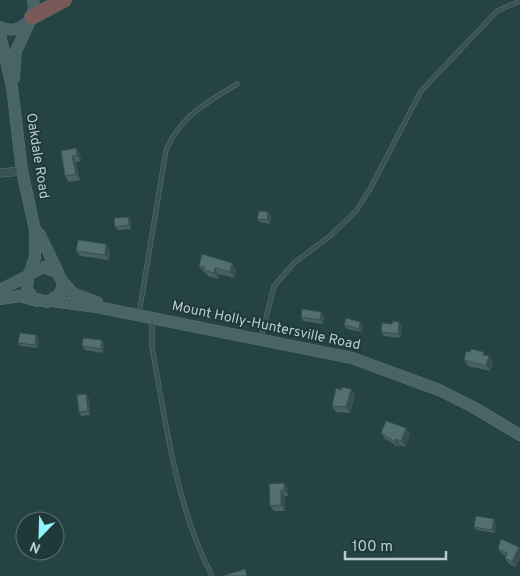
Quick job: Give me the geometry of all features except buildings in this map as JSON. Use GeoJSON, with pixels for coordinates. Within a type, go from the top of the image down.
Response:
{"type":"FeatureCollection","features":[{"type":"Feature","properties":{"kind":"highway"},"geometry":{"type":"LineString","coordinates":[[31,19],[64,0]]}},
{"type":"Feature","properties":{"kind":"main road"},"geometry":{"type":"LineString","coordinates":[[0,27],[11,30],[19,28],[31,19],[33,0]]}},
{"type":"Feature","properties":{"kind":"main road","name":"Oakdale Road"},"geometry":{"type":"LineString","coordinates":[[12,87],[16,51],[31,19]]}},
{"type":"Feature","properties":{"kind":"main road","name":"Oakdale Road"},"geometry":{"type":"LineString","coordinates":[[0,34],[12,87],[22,171],[35,230],[35,257],[30,274]]}},
{"type":"Feature","properties":{"kind":"main road","name":"Oakdale Road"},"geometry":{"type":"LineString","coordinates":[[35,230],[40,235],[60,277]]}},
{"type":"Feature","properties":{"kind":"main road"},"geometry":{"type":"LineString","coordinates":[[0,290],[44,267],[60,277],[60,294],[51,301],[37,301],[20,296],[0,299]]}},
{"type":"Feature","properties":{"kind":"main road"},"geometry":{"type":"LineString","coordinates":[[30,274],[27,289],[37,301]]}},
{"type":"Feature","properties":{"kind":"main road","name":"Mount Holly-Huntersville Road"},"geometry":{"type":"LineString","coordinates":[[60,277],[73,293],[138,316]]}},
{"type":"Feature","properties":{"kind":"main road","name":"Mount Holly-Huntersville Road"},"geometry":{"type":"LineString","coordinates":[[51,301],[97,306],[152,319],[334,353],[383,368],[438,390],[473,407],[520,435]]}},
{"type":"Feature","properties":{"kind":"street"},"geometry":{"type":"LineString","coordinates":[[0,174],[22,171]]}},
{"type":"Feature","properties":{"kind":"lane"},"geometry":{"type":"LineString","coordinates":[[260,340],[274,286],[294,263],[330,236],[356,211],[370,189],[421,91],[497,11],[520,0]]}},
{"type":"Feature","properties":{"kind":"lane"},"geometry":{"type":"LineString","coordinates":[[138,316],[166,150],[178,126],[202,105],[237,84]]}},
{"type":"Feature","properties":{"kind":"lane"},"geometry":{"type":"LineString","coordinates":[[152,319],[152,347],[184,511],[200,553],[212,576]]}}]}
